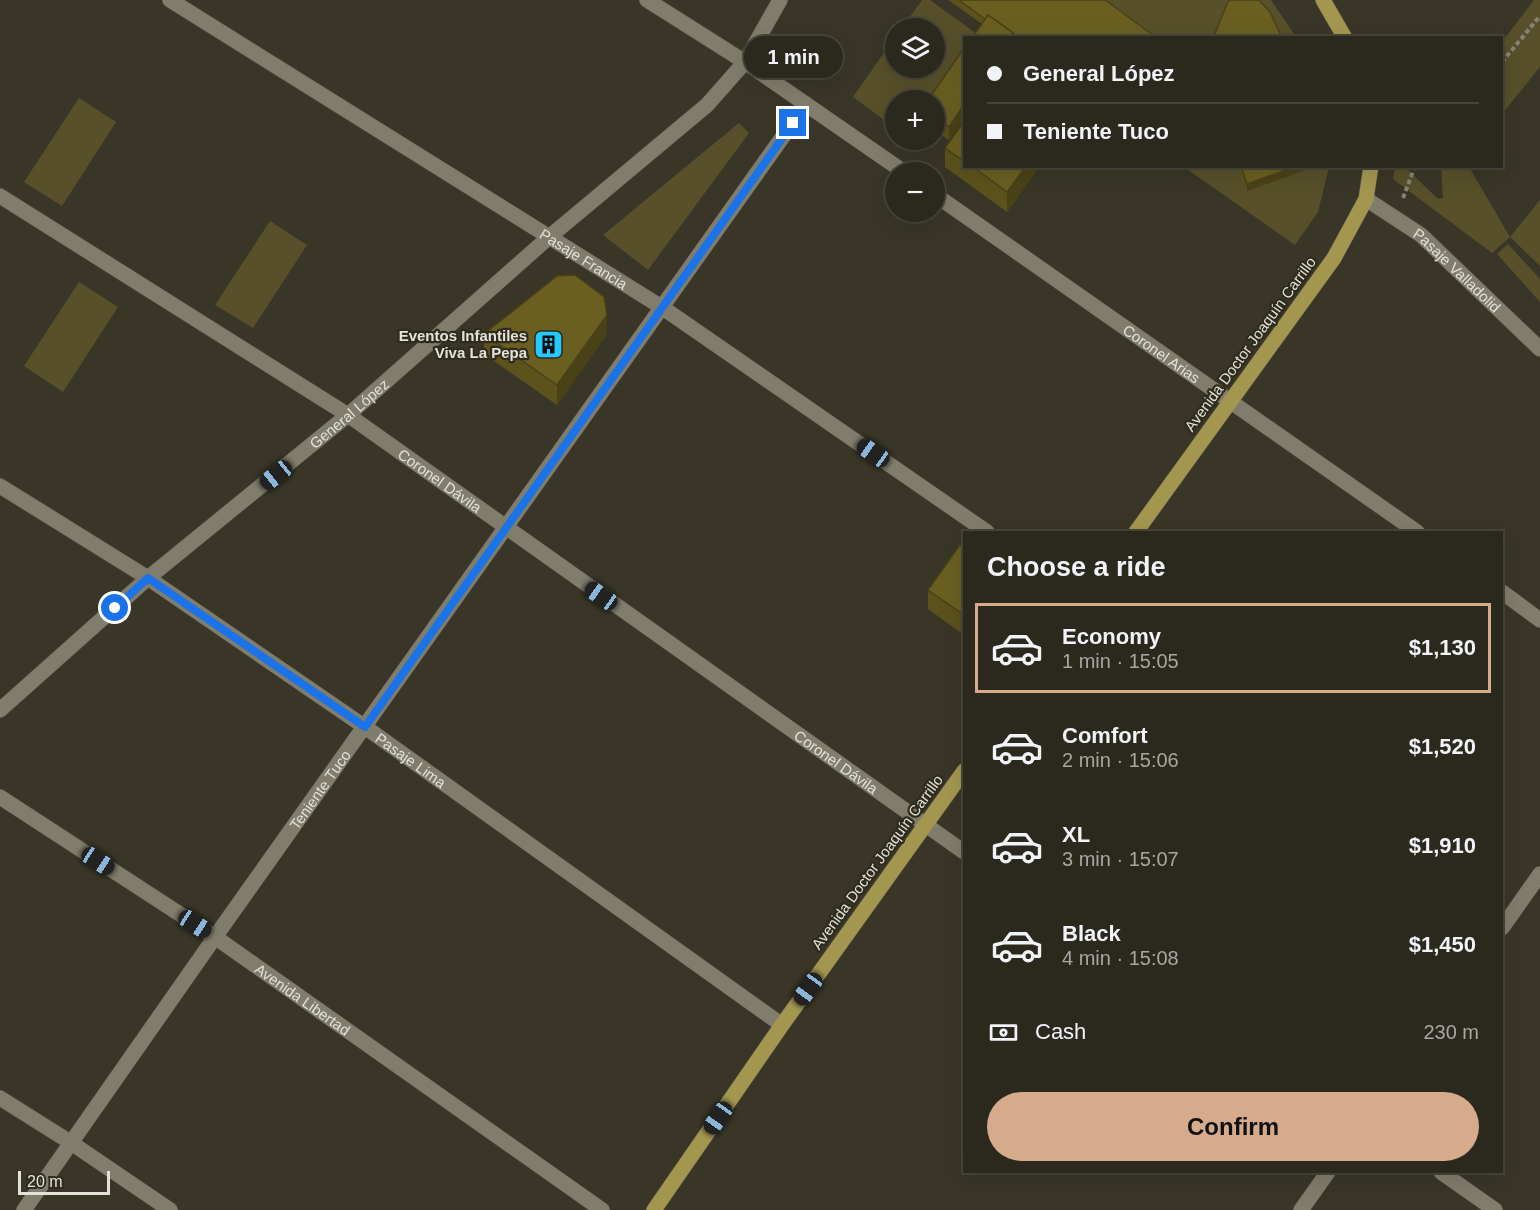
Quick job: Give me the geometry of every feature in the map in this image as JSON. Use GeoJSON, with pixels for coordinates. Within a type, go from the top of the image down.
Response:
{"type":"FeatureCollection","features":[{"type":"Feature","properties":{"kind":"main road"},"geometry":{"type":"LineString","coordinates":[[1323,0],[1344,36]]}},
{"type":"Feature","properties":{"kind":"main road","name":"Avenida Doctor Joaquín Carrillo"},"geometry":{"type":"LineString","coordinates":[[1137,531],[1334,258],[1366,199],[1371,168]]}},
{"type":"Feature","properties":{"kind":"main road","name":"Avenida Doctor Joaquín Carrillo"},"geometry":{"type":"LineString","coordinates":[[654,1210],[782,1025],[963,772]]}},
{"type":"Feature","properties":{"kind":"street","name":"Pasaje Francia"},"geometry":{"type":"LineString","coordinates":[[170,0],[663,308],[986,531]]}},
{"type":"Feature","properties":{"kind":"street"},"geometry":{"type":"LineString","coordinates":[[647,0],[745,62],[890,162]]}},
{"type":"Feature","properties":{"kind":"street","name":"General López"},"geometry":{"type":"LineString","coordinates":[[0,710],[148,578],[348,415],[548,238],[707,105],[745,62],[780,0]]}},
{"type":"Feature","properties":{"kind":"street","name":"Teniente Tuco"},"geometry":{"type":"LineString","coordinates":[[24,1210],[214,937],[806,104]]}},
{"type":"Feature","properties":{"kind":"street","name":"Coronel Dávila"},"geometry":{"type":"LineString","coordinates":[[0,196],[348,415],[963,851]]}},
{"type":"Feature","properties":{"kind":"street","name":"Pasaje Valladolid"},"geometry":{"type":"LineString","coordinates":[[1366,199],[1421,235],[1540,349]]}},
{"type":"Feature","properties":{"kind":"street","name":"Coronel Arias"},"geometry":{"type":"LineString","coordinates":[[945,202],[1232,400],[1416,531]]}},
{"type":"Feature","properties":{"kind":"street","name":"Pasaje Lima"},"geometry":{"type":"LineString","coordinates":[[0,486],[148,578],[365,727],[782,1025]]}},
{"type":"Feature","properties":{"kind":"street"},"geometry":{"type":"LineString","coordinates":[[1503,593],[1540,620]]}},
{"type":"Feature","properties":{"kind":"street","name":"Avenida Libertad"},"geometry":{"type":"LineString","coordinates":[[0,797],[214,937],[602,1210]]}},
{"type":"Feature","properties":{"kind":"street"},"geometry":{"type":"LineString","coordinates":[[1503,927],[1540,874]]}},
{"type":"Feature","properties":{"kind":"street"},"geometry":{"type":"LineString","coordinates":[[0,1098],[170,1210]]}},
{"type":"Feature","properties":{"kind":"street"},"geometry":{"type":"LineString","coordinates":[[1301,1210],[1327,1173]]}},
{"type":"Feature","properties":{"kind":"street"},"geometry":{"type":"LineString","coordinates":[[1442,1173],[1495,1210]]}},
{"type":"Feature","properties":{"kind":"path"},"geometry":{"type":"LineString","coordinates":[[1503,61],[1540,16]]}},
{"type":"Feature","properties":{"kind":"shaded area"},"geometry":{"type":"Polygon","coordinates":[[[922,0],[930,0],[980,36],[963,36],[963,61],[942,90],[885,90],[885,121],[853,97],[885,51],[885,78],[945,78],[945,18],[909,18],[922,0]]]}},
{"type":"Feature","properties":{"kind":"shaded area"},"geometry":{"type":"Polygon","coordinates":[[[948,0],[1271,0],[1295,36],[1000,36],[948,0]]]}},
{"type":"Feature","properties":{"kind":"shaded area"},"geometry":{"type":"Polygon","coordinates":[[[1534,0],[1540,0],[1540,67],[1503,113],[1503,41],[1534,0]]]}},
{"type":"Feature","properties":{"kind":"shaded area"},"geometry":{"type":"Polygon","coordinates":[[[79,98],[116,122],[62,206],[24,182],[79,98]]]}},
{"type":"Feature","properties":{"kind":"shaded area"},"geometry":{"type":"Polygon","coordinates":[[[739,123],[749,133],[648,270],[603,235],[739,123]]]}},
{"type":"Feature","properties":{"kind":"shaded area"},"geometry":{"type":"Polygon","coordinates":[[[1185,168],[1329,168],[1318,212],[1295,245],[1185,168]]]}},
{"type":"Feature","properties":{"kind":"shaded area"},"geometry":{"type":"Polygon","coordinates":[[[1395,168],[1406,168],[1438,199],[1443,198],[1441,168],[1470,168],[1510,237],[1492,253],[1393,179],[1395,168]]]}},
{"type":"Feature","properties":{"kind":"shaded area"},"geometry":{"type":"Polygon","coordinates":[[[1540,200],[1540,266],[1510,237],[1540,200]]]}},
{"type":"Feature","properties":{"kind":"shaded area"},"geometry":{"type":"Polygon","coordinates":[[[270,221],[307,245],[253,328],[215,305],[270,221]]]}},
{"type":"Feature","properties":{"kind":"shaded area"},"geometry":{"type":"Polygon","coordinates":[[[1508,244],[1540,279],[1540,302],[1497,254],[1508,244]]]}},
{"type":"Feature","properties":{"kind":"shaded area"},"geometry":{"type":"Polygon","coordinates":[[[79,282],[118,307],[63,392],[24,366],[79,282]]]}},
{"type":"Feature","properties":{"kind":"building"},"geometry":{"type":"Polygon","coordinates":[[[959,0],[1105,0],[1154,36],[1013,36],[1013,33],[988,15],[985,19],[959,0]]]}},
{"type":"Feature","properties":{"kind":"building"},"geometry":{"type":"Polygon","coordinates":[[[1231,0],[1259,0],[1270,12],[1281,36],[1214,36],[1228,2],[1231,0]]]}},
{"type":"Feature","properties":{"kind":"building"},"geometry":{"type":"Polygon","coordinates":[[[988,15],[1013,33],[1011,36],[973,36],[988,15]]]}},
{"type":"Feature","properties":{"kind":"building"},"geometry":{"type":"Polygon","coordinates":[[[963,49],[963,106],[949,127],[945,124],[945,90],[935,90],[963,49]]]}},
{"type":"Feature","properties":{"kind":"building"},"geometry":{"type":"Polygon","coordinates":[[[963,122],[963,160],[945,148],[963,122]]]}},
{"type":"Feature","properties":{"kind":"building"},"geometry":{"type":"Polygon","coordinates":[[[975,168],[1025,168],[1007,192],[975,168]]]}},
{"type":"Feature","properties":{"kind":"building"},"geometry":{"type":"Polygon","coordinates":[[[1242,168],[1291,168],[1247,184],[1242,168]]]}},
{"type":"Feature","properties":{"kind":"building","name":"Eventos Infantiles Viva La Pepa"},"geometry":{"type":"Polygon","coordinates":[[[575,275],[604,297],[607,315],[557,385],[484,334],[557,276],[575,275]]]}},
{"type":"Feature","properties":{"kind":"building"},"geometry":{"type":"Polygon","coordinates":[[[960,545],[963,548],[963,614],[928,590],[960,545]]]}},
{"type":"Feature","properties":{"kind":"place","name":"Eventos Infantiles Viva La Pepa"},"geometry":{"type":"Point","coordinates":[548,344]}},
{"type":"Feature","properties":{"kind":"route"},"geometry":{"type":"LineString","coordinates":[[115,608],[148,578],[365,727],[793,123]]}}]}
